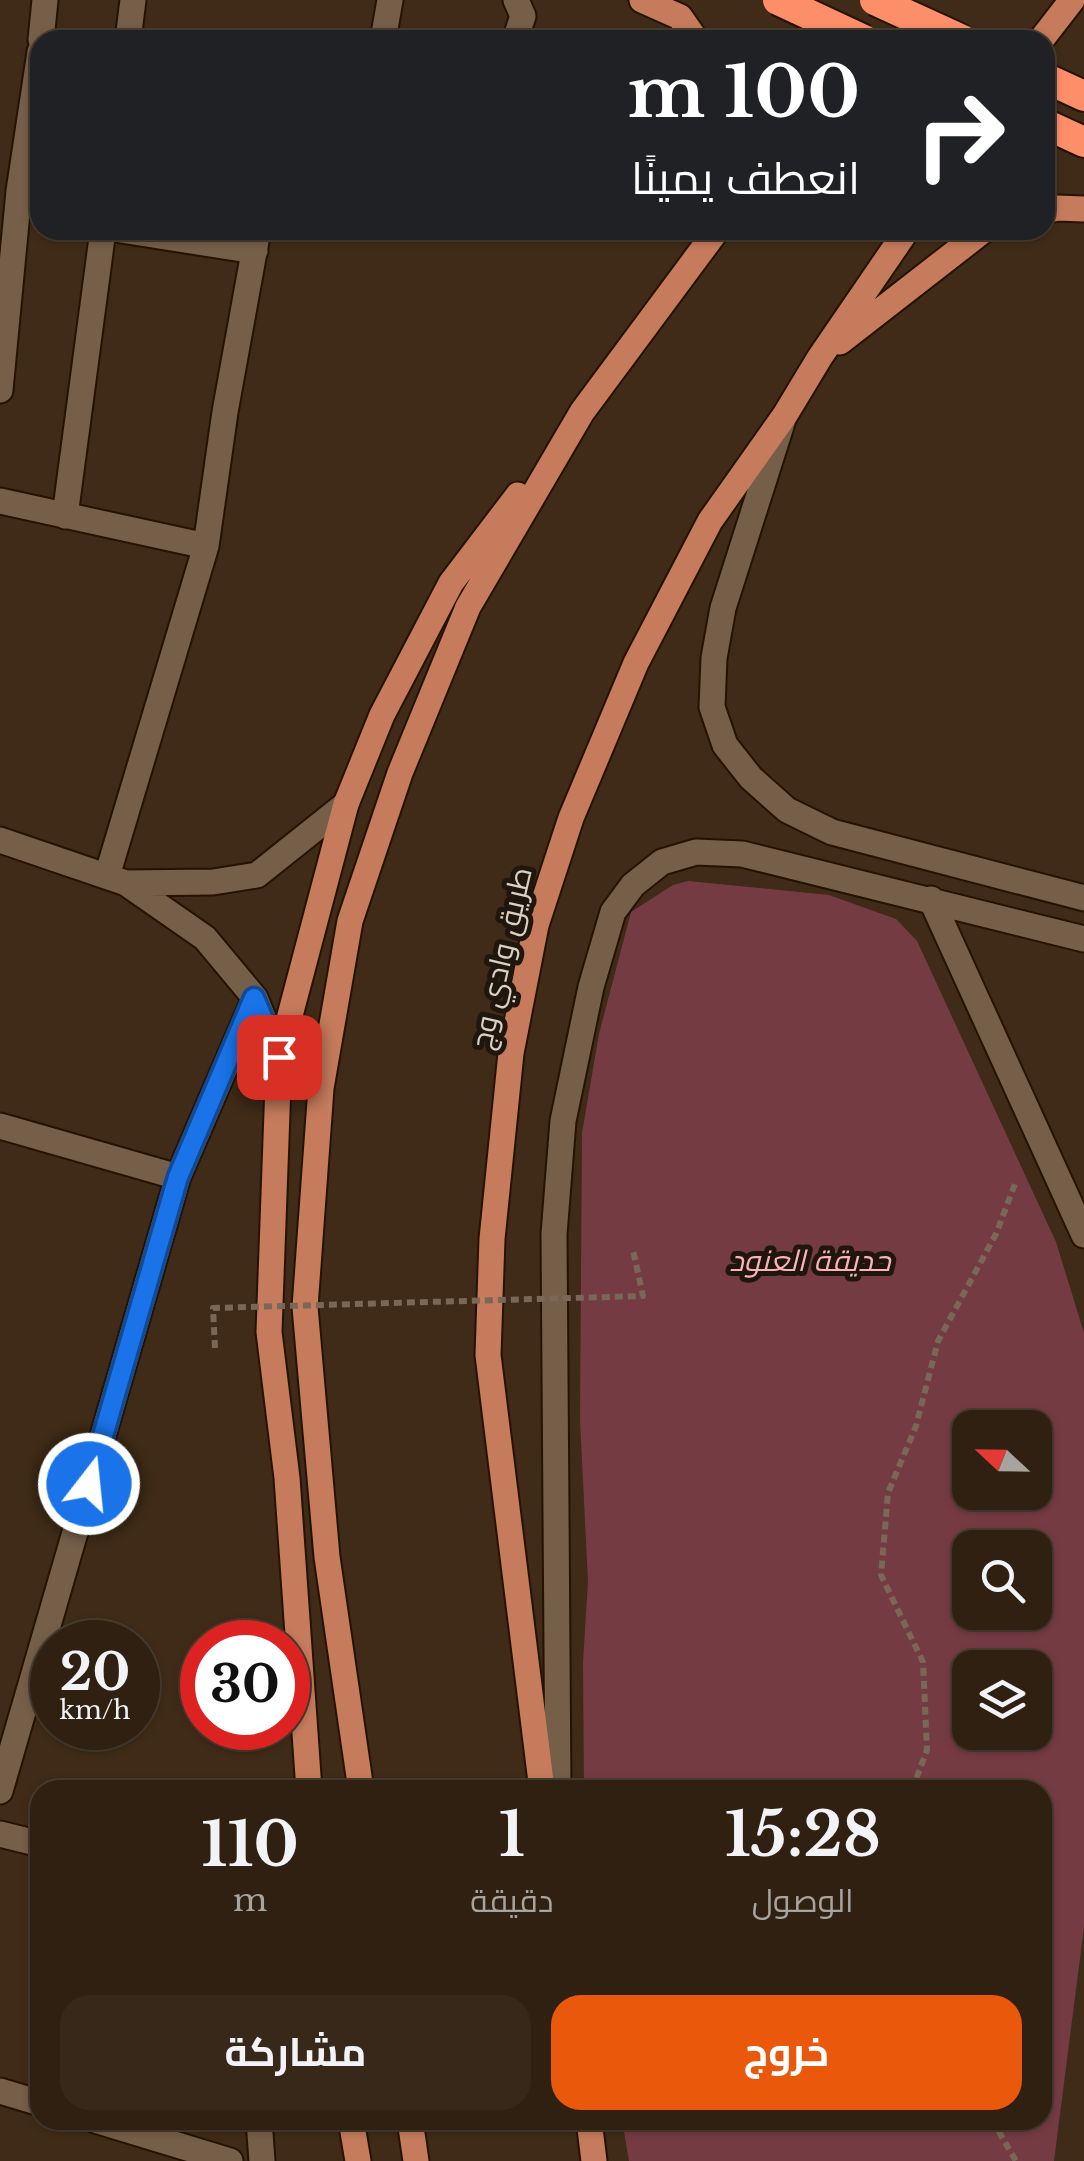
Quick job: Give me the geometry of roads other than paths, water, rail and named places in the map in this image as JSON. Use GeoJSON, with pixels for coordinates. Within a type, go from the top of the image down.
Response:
{"type":"FeatureCollection","features":[{"type":"Feature","properties":{"kind":"highway"},"geometry":{"type":"LineString","coordinates":[[778,0],[842,30]]}},
{"type":"Feature","properties":{"kind":"highway"},"geometry":{"type":"LineString","coordinates":[[877,0],[941,30]]}},
{"type":"Feature","properties":{"kind":"highway"},"geometry":{"type":"LineString","coordinates":[[1055,83],[1084,96]]}},
{"type":"Feature","properties":{"kind":"highway"},"geometry":{"type":"LineString","coordinates":[[1055,129],[1084,142]]}},
{"type":"Feature","properties":{"kind":"main road"},"geometry":{"type":"LineString","coordinates":[[642,0],[680,17],[689,30]]}},
{"type":"Feature","properties":{"kind":"main road"},"geometry":{"type":"LineString","coordinates":[[858,30],[877,0]]}},
{"type":"Feature","properties":{"kind":"main road"},"geometry":{"type":"LineString","coordinates":[[1049,30],[1072,0]]}},
{"type":"Feature","properties":{"kind":"main road"},"geometry":{"type":"LineString","coordinates":[[1055,211],[1084,209]]}},
{"type":"Feature","properties":{"kind":"main road"},"geometry":{"type":"LineString","coordinates":[[667,301],[693,240]]}},
{"type":"Feature","properties":{"kind":"main road"},"geometry":{"type":"LineString","coordinates":[[308,1780],[287,1478],[269,1332],[279,1057],[346,804],[382,715],[451,582],[710,240]]}},
{"type":"Feature","properties":{"kind":"main road","name":"طريق وادي وج"},"geometry":{"type":"LineString","coordinates":[[541,1780],[488,1355],[492,1239],[511,1053],[536,925],[571,818],[636,663],[710,521],[900,240]]}},
{"type":"Feature","properties":{"kind":"main road"},"geometry":{"type":"LineString","coordinates":[[820,357],[971,240]]}},
{"type":"Feature","properties":{"kind":"main road"},"geometry":{"type":"LineString","coordinates":[[359,1780],[326,1557],[305,1307],[321,1088],[350,921],[400,772],[468,607],[582,412]]}},
{"type":"Feature","properties":{"kind":"main road"},"geometry":{"type":"LineString","coordinates":[[353,2130],[358,2161]]}},
{"type":"Feature","properties":{"kind":"main road"},"geometry":{"type":"LineString","coordinates":[[411,2130],[416,2161]]}},
{"type":"Feature","properties":{"kind":"main road"},"geometry":{"type":"LineString","coordinates":[[590,2130],[594,2161]]}},
{"type":"Feature","properties":{"kind":"street"},"geometry":{"type":"LineString","coordinates":[[42,30],[45,0]]}},
{"type":"Feature","properties":{"kind":"street"},"geometry":{"type":"LineString","coordinates":[[129,30],[133,0]]}},
{"type":"Feature","properties":{"kind":"street"},"geometry":{"type":"LineString","coordinates":[[385,30],[390,0]]}},
{"type":"Feature","properties":{"kind":"street"},"geometry":{"type":"LineString","coordinates":[[516,0],[523,16],[518,30]]}},
{"type":"Feature","properties":{"kind":"street"},"geometry":{"type":"LineString","coordinates":[[0,390],[7,242],[30,110]]}},
{"type":"Feature","properties":{"kind":"street"},"geometry":{"type":"LineString","coordinates":[[65,516],[102,240]]}},
{"type":"Feature","properties":{"kind":"street"},"geometry":{"type":"LineString","coordinates":[[116,880],[206,546],[256,240]]}},
{"type":"Feature","properties":{"kind":"street"},"geometry":{"type":"LineString","coordinates":[[785,415],[723,608],[714,658],[712,706],[725,745],[751,778],[788,810],[832,832],[1084,898]]}},
{"type":"Feature","properties":{"kind":"street"},"geometry":{"type":"LineString","coordinates":[[0,501],[206,546]]}},
{"type":"Feature","properties":{"kind":"street"},"geometry":{"type":"LineString","coordinates":[[116,880],[214,882],[256,874],[346,804]]}},
{"type":"Feature","properties":{"kind":"street"},"geometry":{"type":"LineString","coordinates":[[0,840],[116,880],[205,938],[254,998],[279,1057]]}},
{"type":"Feature","properties":{"kind":"street"},"geometry":{"type":"LineString","coordinates":[[558,1780],[554,1234],[563,1121],[591,987],[613,912],[632,884],[662,862],[696,852],[742,854],[1084,939]]}},
{"type":"Feature","properties":{"kind":"street"},"geometry":{"type":"LineString","coordinates":[[930,900],[1084,1235]]}},
{"type":"Feature","properties":{"kind":"street"},"geometry":{"type":"LineString","coordinates":[[0,1791],[178,1177],[254,998]]}},
{"type":"Feature","properties":{"kind":"street"},"geometry":{"type":"LineString","coordinates":[[0,1126],[178,1177]]}},
{"type":"Feature","properties":{"kind":"street"},"geometry":{"type":"LineString","coordinates":[[0,1834],[30,1842]]}},
{"type":"Feature","properties":{"kind":"street"},"geometry":{"type":"LineString","coordinates":[[0,2091],[30,2100]]}},
{"type":"Feature","properties":{"kind":"street"},"geometry":{"type":"LineString","coordinates":[[129,2130],[230,2161]]}},
{"type":"Feature","properties":{"kind":"street"},"geometry":{"type":"LineString","coordinates":[[259,2130],[262,2161]]}},
{"type":"Feature","properties":{"kind":"park label","name":"حديقة العنود"},"geometry":{"type":"Point","coordinates":[810,1260]}}]}
